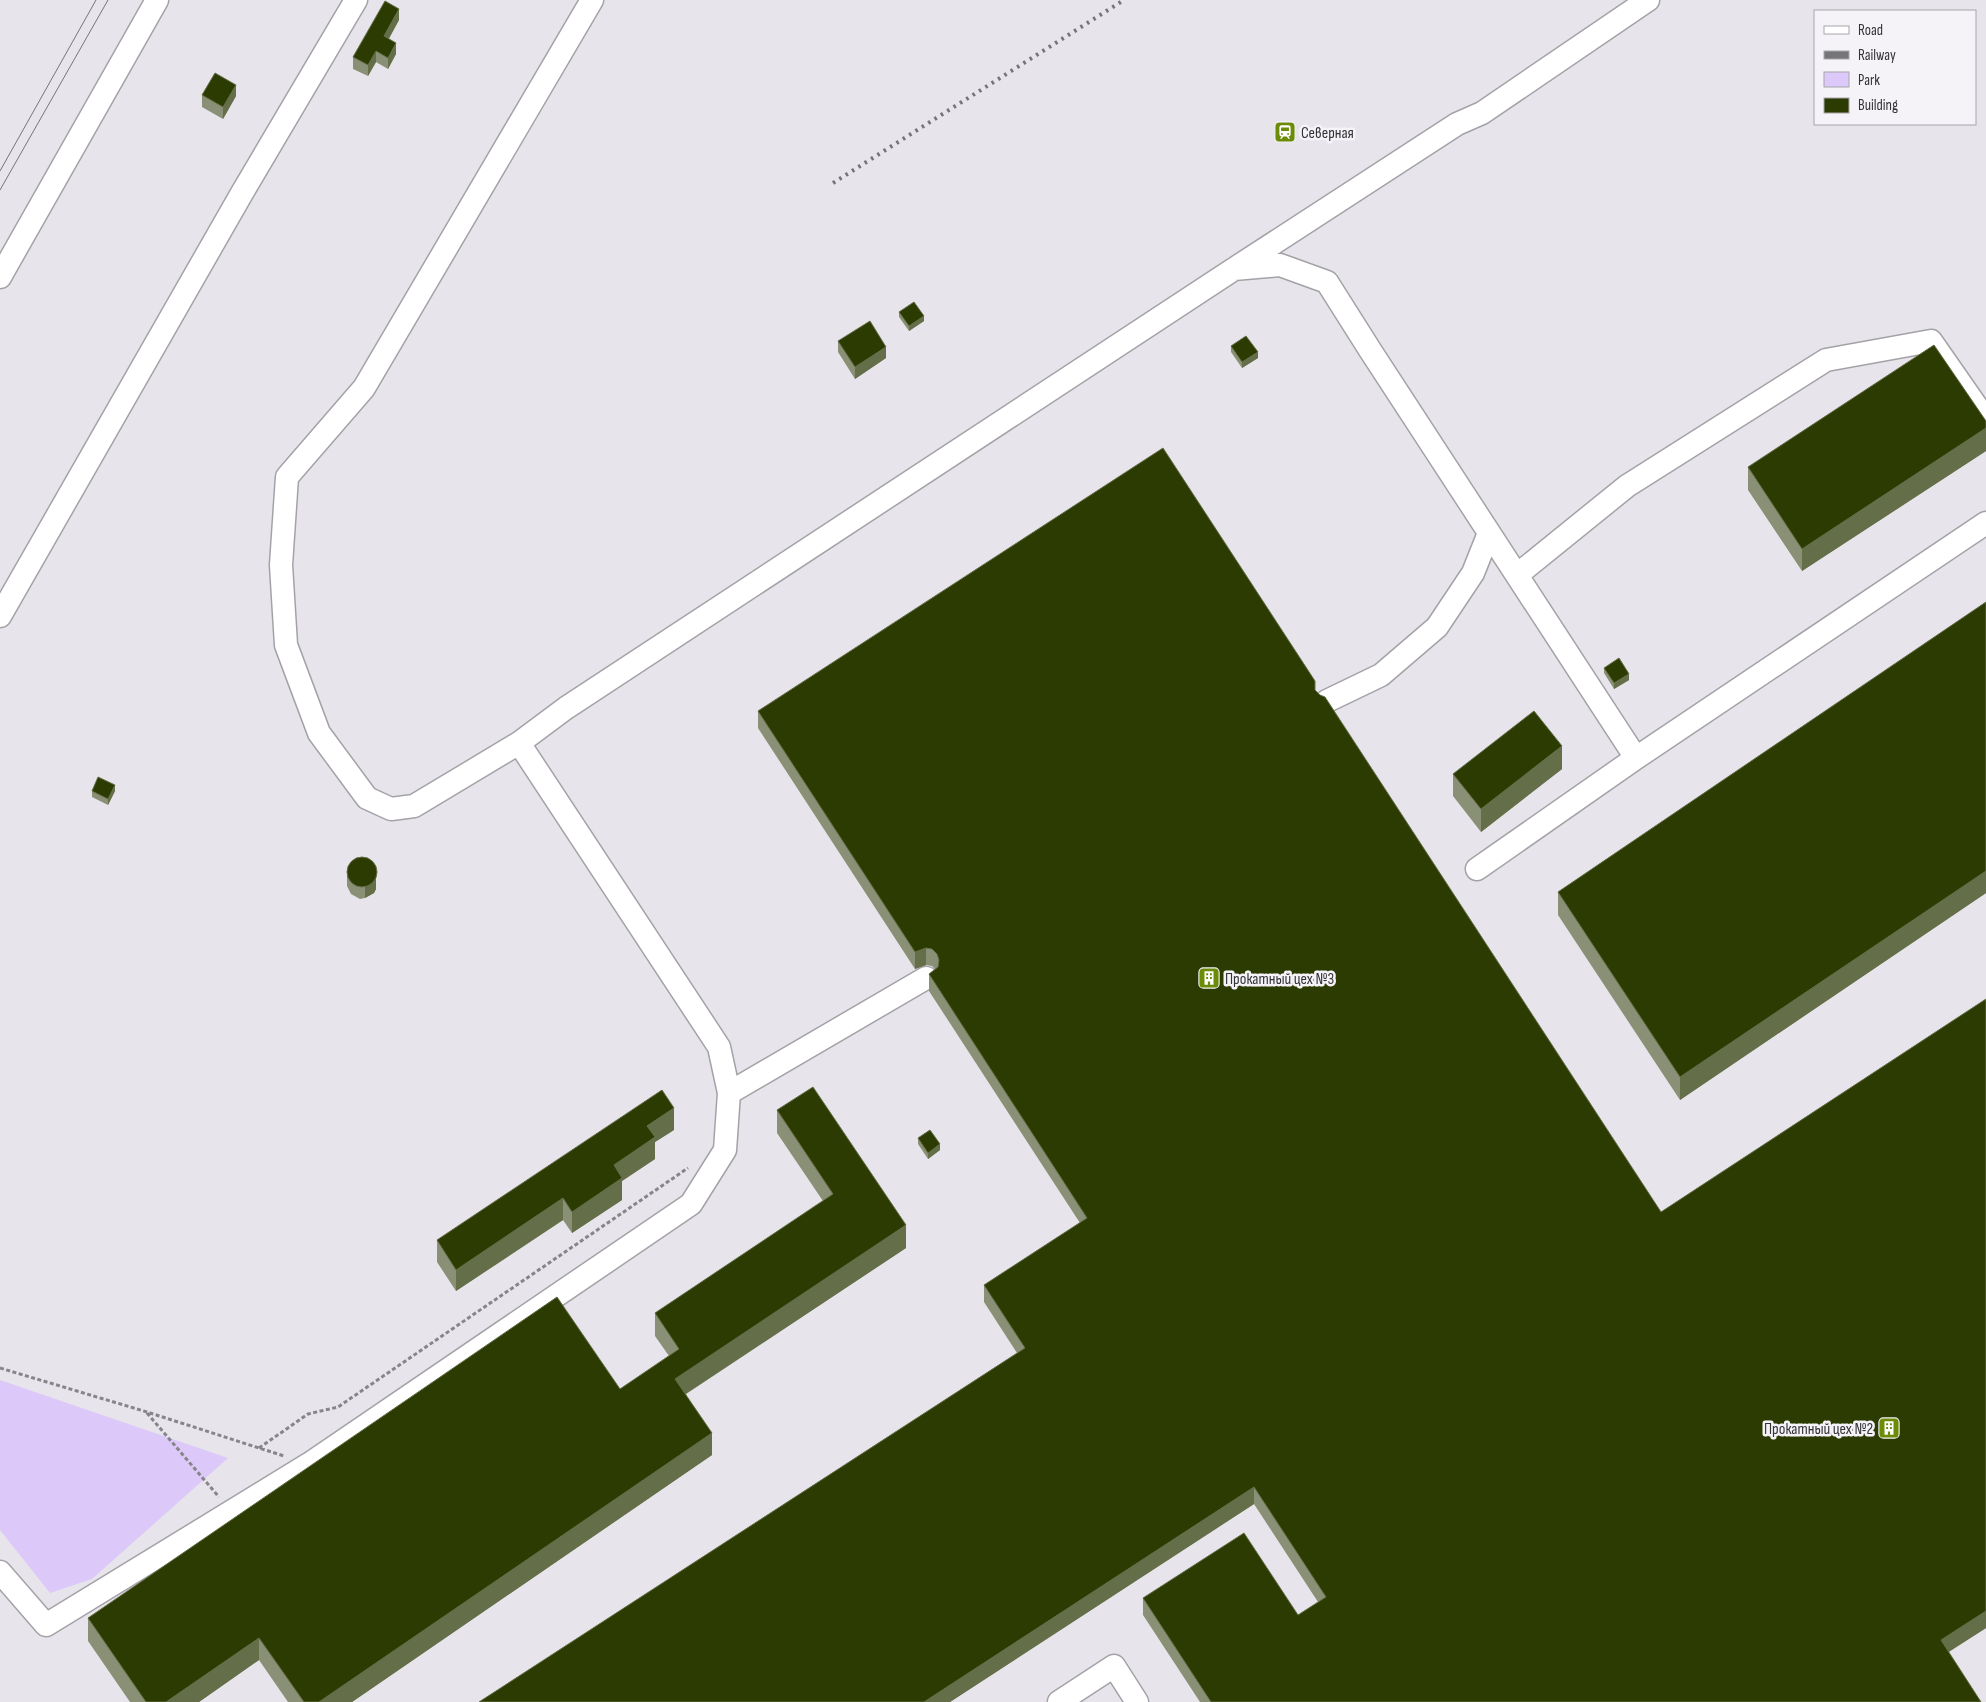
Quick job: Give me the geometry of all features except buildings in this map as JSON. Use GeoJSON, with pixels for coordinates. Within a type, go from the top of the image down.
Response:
{"type":"FeatureCollection","features":[{"type":"Feature","properties":{"kind":"street"},"geometry":{"type":"LineString","coordinates":[[0,277],[156,0]]}},
{"type":"Feature","properties":{"kind":"street"},"geometry":{"type":"LineString","coordinates":[[0,616],[242,193],[356,0]]}},
{"type":"Feature","properties":{"kind":"street"},"geometry":{"type":"LineString","coordinates":[[592,0],[364,388],[287,476],[280,564],[286,645],[319,733],[367,798],[391,809],[414,806],[519,744],[566,708],[1457,124],[1482,113],[1648,0]]}},
{"type":"Feature","properties":{"kind":"street"},"geometry":{"type":"LineString","coordinates":[[1234,269],[1280,265],[1327,282],[1636,758]]}},
{"type":"Feature","properties":{"kind":"street"},"geometry":{"type":"LineString","coordinates":[[1517,575],[1627,486],[1826,360],[1931,341],[1986,420]]}},
{"type":"Feature","properties":{"kind":"street"},"geometry":{"type":"LineString","coordinates":[[1477,869],[1636,758],[1986,523]]}},
{"type":"Feature","properties":{"kind":"street"},"geometry":{"type":"LineString","coordinates":[[1328,701],[1381,675],[1437,627],[1473,573],[1490,533]]}},
{"type":"Feature","properties":{"kind":"street"},"geometry":{"type":"LineString","coordinates":[[0,1572],[46,1625],[309,1464],[691,1204],[725,1150],[730,1094],[719,1047],[519,744]]}},
{"type":"Feature","properties":{"kind":"street"},"geometry":{"type":"LineString","coordinates":[[730,1094],[926,978]]}},
{"type":"Feature","properties":{"kind":"street"},"geometry":{"type":"LineString","coordinates":[[1059,1702],[1114,1666],[1137,1702]]}},
{"type":"Feature","properties":{"kind":"path"},"geometry":{"type":"LineString","coordinates":[[259,1448],[308,1414],[338,1407],[692,1166]]}},
{"type":"Feature","properties":{"kind":"path"},"geometry":{"type":"LineString","coordinates":[[0,1368],[147,1412],[309,1464]]}},
{"type":"Feature","properties":{"kind":"path"},"geometry":{"type":"LineString","coordinates":[[147,1412],[231,1512]]}},
{"type":"Feature","properties":{"kind":"green space"},"geometry":{"type":"Polygon","coordinates":[[[0,1380],[228,1458],[92,1579],[50,1593],[0,1530],[0,1380]]]}},
{"type":"Feature","properties":{"kind":"tram line"},"geometry":{"type":"LineString","coordinates":[[0,171],[96,0]]}},
{"type":"Feature","properties":{"kind":"tram line"},"geometry":{"type":"LineString","coordinates":[[0,190],[108,0]]}},
{"type":"Feature","properties":{"kind":"railway"},"geometry":{"type":"LineString","coordinates":[[833,183],[1124,0]]}},
{"type":"Feature","properties":{"kind":"place","name":"Северная"},"geometry":{"type":"Point","coordinates":[1285,132]}},
{"type":"Feature","properties":{"kind":"place","name":"Прокатный цех №3"},"geometry":{"type":"Point","coordinates":[1209,978]}},
{"type":"Feature","properties":{"kind":"place","name":"Прокатный цех №2"},"geometry":{"type":"Point","coordinates":[1889,1428]}}]}
